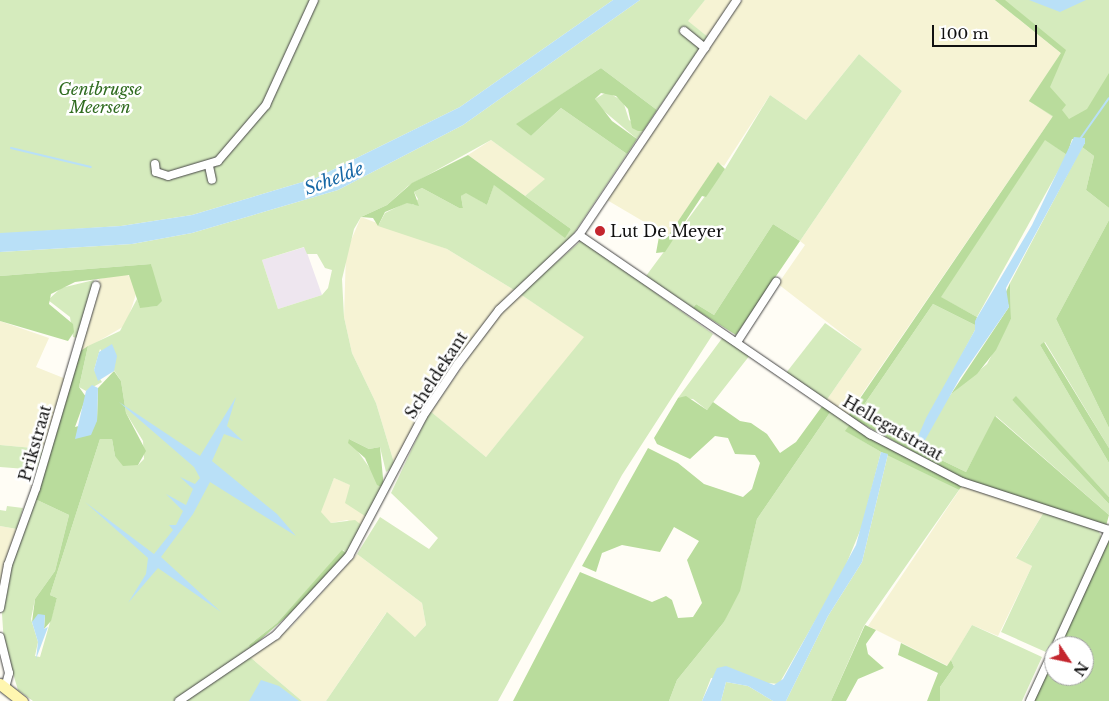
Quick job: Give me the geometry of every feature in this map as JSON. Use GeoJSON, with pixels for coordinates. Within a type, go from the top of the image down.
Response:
{"type":"FeatureCollection","features":[{"type":"Feature","properties":{"kind":"main road"},"geometry":{"type":"LineString","coordinates":[[3,686],[22,701]]}},
{"type":"Feature","properties":{"kind":"street"},"geometry":{"type":"LineString","coordinates":[[155,164],[156,172],[168,176],[209,166],[266,105],[314,0]]}},
{"type":"Feature","properties":{"kind":"street","name":"Scheldekant"},"geometry":{"type":"LineString","coordinates":[[179,701],[276,635],[338,569],[369,525],[430,406],[484,328],[579,235],[737,0]]}},
{"type":"Feature","properties":{"kind":"street"},"geometry":{"type":"LineString","coordinates":[[684,31],[706,48]]}},
{"type":"Feature","properties":{"kind":"street"},"geometry":{"type":"LineString","coordinates":[[209,166],[212,180]]}},
{"type":"Feature","properties":{"kind":"street","name":"Hellegatstraat"},"geometry":{"type":"LineString","coordinates":[[579,235],[870,434],[954,479],[1109,530],[1060,636]]}},
{"type":"Feature","properties":{"kind":"street"},"geometry":{"type":"LineString","coordinates":[[737,342],[776,282]]}},
{"type":"Feature","properties":{"kind":"street","name":"Prikstraat"},"geometry":{"type":"LineString","coordinates":[[0,608],[8,565],[36,488],[96,286]]}},
{"type":"Feature","properties":{"kind":"street"},"geometry":{"type":"LineString","coordinates":[[0,637],[8,673],[3,686]]}},
{"type":"Feature","properties":{"kind":"street","name":"Hellegatstraat"},"geometry":{"type":"LineString","coordinates":[[1030,701],[1044,671]]}},
{"type":"Feature","properties":{"kind":"shaded area"},"geometry":{"type":"Polygon","coordinates":[[[705,0],[734,0],[708,37],[687,21],[705,0]]]}},
{"type":"Feature","properties":{"kind":"shaded area"},"geometry":{"type":"Polygon","coordinates":[[[742,0],[995,0],[1061,53],[1030,101],[1053,116],[847,416],[826,401],[862,349],[778,284],[805,245],[800,241],[902,91],[859,54],[806,120],[770,95],[724,166],[718,163],[668,236],[607,200],[742,0]]]}},
{"type":"Feature","properties":{"kind":"shaded area"},"geometry":{"type":"Polygon","coordinates":[[[491,140],[546,179],[525,196],[468,155],[491,140]]]}},
{"type":"Feature","properties":{"kind":"shaded area"},"geometry":{"type":"Polygon","coordinates":[[[361,217],[447,249],[514,290],[492,313],[395,466],[376,403],[352,353],[344,317],[346,252],[361,217]]]}},
{"type":"Feature","properties":{"kind":"shaded area"},"geometry":{"type":"Polygon","coordinates":[[[305,247],[322,295],[278,309],[262,260],[305,247]]]}},
{"type":"Feature","properties":{"kind":"shaded area"},"geometry":{"type":"Polygon","coordinates":[[[125,274],[132,277],[137,291],[126,325],[75,355],[99,279],[125,274]]]}},
{"type":"Feature","properties":{"kind":"shaded area"},"geometry":{"type":"Polygon","coordinates":[[[520,294],[585,337],[486,457],[431,412],[497,316],[520,294]]]}},
{"type":"Feature","properties":{"kind":"shaded area"},"geometry":{"type":"Polygon","coordinates":[[[0,321],[49,338],[36,367],[66,379],[44,449],[0,445],[0,321]]]}},
{"type":"Feature","properties":{"kind":"shaded area"},"geometry":{"type":"Polygon","coordinates":[[[334,478],[351,485],[368,518],[364,527],[347,520],[331,523],[320,512],[334,478]]]}},
{"type":"Feature","properties":{"kind":"shaded area"},"geometry":{"type":"Polygon","coordinates":[[[962,486],[1044,512],[1016,557],[1032,566],[998,636],[972,625],[948,666],[868,626],[962,486]]]}},
{"type":"Feature","properties":{"kind":"shaded area"},"geometry":{"type":"Polygon","coordinates":[[[0,526],[17,529],[0,593],[0,526]]]}},
{"type":"Feature","properties":{"kind":"shaded area"},"geometry":{"type":"Polygon","coordinates":[[[357,554],[422,603],[426,625],[415,637],[386,613],[326,701],[302,701],[250,657],[291,627],[357,554]]]}},
{"type":"Feature","properties":{"kind":"green space","name":"Gentbrugse Meersen"},"geometry":{"type":"Polygon","coordinates":[[[0,0],[613,0],[460,107],[316,178],[192,215],[121,226],[0,233],[0,0]]]}},
{"type":"Feature","properties":{"kind":"green space"},"geometry":{"type":"Polygon","coordinates":[[[640,0],[705,0],[688,21],[708,37],[657,110],[601,68],[517,124],[531,136],[561,108],[627,154],[566,245],[514,290],[447,249],[378,226],[385,213],[407,202],[414,205],[418,199],[414,192],[422,188],[459,208],[463,208],[461,196],[466,192],[487,205],[494,184],[565,237],[571,229],[525,196],[545,179],[491,140],[408,186],[387,205],[361,217],[354,229],[342,279],[344,317],[352,353],[376,403],[395,466],[386,472],[380,447],[369,449],[349,439],[384,488],[368,518],[345,503],[350,485],[334,478],[321,512],[331,523],[355,520],[364,527],[346,553],[343,550],[277,623],[249,645],[250,649],[174,701],[33,701],[18,690],[4,644],[2,614],[10,568],[35,499],[69,515],[55,571],[35,599],[31,619],[38,642],[35,656],[40,657],[57,598],[50,595],[100,439],[112,439],[115,456],[138,465],[144,459],[143,441],[126,413],[121,381],[100,349],[94,370],[102,382],[86,391],[79,387],[88,346],[120,331],[137,299],[140,307],[157,306],[151,264],[0,276],[0,252],[132,244],[192,233],[338,190],[463,125],[640,0]],[[304,247],[262,260],[278,309],[322,295],[328,288],[332,270],[325,268],[317,254],[307,254],[304,247]]]}},
{"type":"Feature","properties":{"kind":"green space"},"geometry":{"type":"Polygon","coordinates":[[[995,0],[1109,0],[1109,92],[1080,135],[1029,101],[1061,53],[995,0]]]}},
{"type":"Feature","properties":{"kind":"green space"},"geometry":{"type":"Polygon","coordinates":[[[995,0],[1005,0],[1066,50],[1050,87],[1066,105],[1062,110],[1069,119],[1087,109],[1109,73],[1109,208],[1086,190],[1094,156],[1082,147],[1085,143],[1072,139],[1067,155],[1045,140],[941,297],[977,317],[975,325],[933,304],[859,412],[875,428],[966,472],[995,416],[1109,515],[1106,526],[963,479],[848,416],[1053,116],[1029,101],[1061,53],[995,0]]]}},
{"type":"Feature","properties":{"kind":"green space"},"geometry":{"type":"Polygon","coordinates":[[[859,54],[902,91],[800,241],[773,224],[714,315],[696,304],[693,308],[646,276],[725,169],[770,95],[806,120],[859,54]]]}},
{"type":"Feature","properties":{"kind":"green space"},"geometry":{"type":"Polygon","coordinates":[[[601,68],[657,110],[643,131],[638,131],[632,128],[628,109],[616,96],[601,93],[595,99],[612,121],[637,139],[627,154],[561,108],[531,136],[516,124],[601,68]]]}},
{"type":"Feature","properties":{"kind":"green space"},"geometry":{"type":"Polygon","coordinates":[[[607,92],[623,101],[629,120],[643,131],[637,139],[598,106],[595,99],[607,92]]]}},
{"type":"Feature","properties":{"kind":"green space"},"geometry":{"type":"Polygon","coordinates":[[[1045,139],[1067,155],[977,317],[940,297],[1045,139]]]}},
{"type":"Feature","properties":{"kind":"green space"},"geometry":{"type":"Polygon","coordinates":[[[1082,147],[1094,156],[1086,190],[1109,208],[1109,220],[1056,319],[1109,428],[1109,448],[1045,342],[1040,345],[1109,463],[1109,497],[1016,397],[1012,400],[1109,504],[1109,515],[996,416],[966,472],[875,428],[859,412],[933,304],[975,325],[975,330],[917,439],[951,394],[987,364],[1011,319],[1010,283],[1082,147]]]}},
{"type":"Feature","properties":{"kind":"green space"},"geometry":{"type":"Polygon","coordinates":[[[468,155],[571,229],[565,238],[494,185],[487,205],[466,193],[461,196],[463,208],[459,208],[422,188],[414,192],[419,206],[407,203],[385,212],[378,226],[373,218],[361,217],[387,205],[412,183],[468,155]]]}},
{"type":"Feature","properties":{"kind":"green space"},"geometry":{"type":"Polygon","coordinates":[[[718,162],[725,169],[706,197],[702,196],[665,252],[656,253],[660,231],[668,236],[718,162]]]}},
{"type":"Feature","properties":{"kind":"green space"},"geometry":{"type":"Polygon","coordinates":[[[1109,220],[1109,428],[1056,319],[1109,220]]]}},
{"type":"Feature","properties":{"kind":"green space"},"geometry":{"type":"Polygon","coordinates":[[[773,224],[800,241],[736,335],[693,308],[696,304],[714,315],[773,224]]]}},
{"type":"Feature","properties":{"kind":"green space"},"geometry":{"type":"Polygon","coordinates":[[[582,240],[713,334],[622,475],[498,701],[326,701],[387,612],[415,637],[426,625],[422,603],[357,554],[380,517],[429,549],[438,538],[391,493],[430,411],[486,457],[584,337],[520,294],[582,240]]]}},
{"type":"Feature","properties":{"kind":"green space"},"geometry":{"type":"Polygon","coordinates":[[[151,264],[162,301],[157,306],[140,308],[129,275],[75,282],[51,294],[49,304],[73,324],[74,332],[68,341],[0,321],[0,276],[151,264]]]}},
{"type":"Feature","properties":{"kind":"green space"},"geometry":{"type":"Polygon","coordinates":[[[94,280],[77,338],[73,337],[70,317],[48,300],[61,288],[94,280]]]}},
{"type":"Feature","properties":{"kind":"green space"},"geometry":{"type":"Polygon","coordinates":[[[1010,283],[1011,319],[996,350],[977,374],[951,394],[1009,307],[1005,294],[1010,283]]]}},
{"type":"Feature","properties":{"kind":"green space"},"geometry":{"type":"Polygon","coordinates":[[[825,323],[862,349],[826,401],[786,373],[825,323]]]}},
{"type":"Feature","properties":{"kind":"green space"},"geometry":{"type":"Polygon","coordinates":[[[723,337],[750,355],[707,410],[693,399],[678,398],[723,337]]]}},
{"type":"Feature","properties":{"kind":"green space"},"geometry":{"type":"Polygon","coordinates":[[[1044,342],[1109,448],[1109,463],[1040,345],[1044,342]]]}},
{"type":"Feature","properties":{"kind":"green space"},"geometry":{"type":"Polygon","coordinates":[[[88,346],[79,387],[86,397],[75,427],[97,421],[98,388],[114,371],[121,381],[126,413],[146,451],[138,465],[123,466],[115,456],[112,439],[100,439],[50,595],[57,598],[51,621],[44,629],[45,615],[32,622],[35,599],[55,571],[69,515],[35,499],[73,356],[88,346]]]}},
{"type":"Feature","properties":{"kind":"green space"},"geometry":{"type":"Polygon","coordinates":[[[686,396],[707,410],[713,402],[740,421],[751,423],[767,434],[780,453],[796,442],[823,405],[831,411],[757,519],[740,591],[724,622],[677,680],[669,701],[513,701],[580,572],[652,602],[666,596],[672,600],[678,618],[693,617],[702,603],[687,560],[699,541],[674,527],[660,552],[622,545],[602,553],[596,572],[582,566],[648,448],[678,463],[704,484],[743,497],[752,489],[760,463],[755,455],[735,454],[728,438],[715,436],[690,459],[657,444],[654,438],[678,398],[686,396]]]}},
{"type":"Feature","properties":{"kind":"green space"},"geometry":{"type":"Polygon","coordinates":[[[1016,396],[1109,497],[1109,504],[1012,400],[1016,396]]]}},
{"type":"Feature","properties":{"kind":"green space"},"geometry":{"type":"Polygon","coordinates":[[[831,411],[850,424],[846,431],[881,452],[862,526],[843,572],[779,684],[711,678],[702,701],[669,701],[677,680],[724,622],[744,573],[757,519],[831,411]]]}},
{"type":"Feature","properties":{"kind":"green space"},"geometry":{"type":"Polygon","coordinates":[[[850,424],[870,438],[962,486],[959,490],[881,452],[845,431],[850,424]]]}},
{"type":"Feature","properties":{"kind":"green space"},"geometry":{"type":"Polygon","coordinates":[[[349,439],[369,449],[380,447],[384,488],[377,485],[365,458],[348,443],[349,439]]]}},
{"type":"Feature","properties":{"kind":"green space"},"geometry":{"type":"Polygon","coordinates":[[[0,445],[44,449],[39,470],[0,467],[0,445]]]}},
{"type":"Feature","properties":{"kind":"green space"},"geometry":{"type":"Polygon","coordinates":[[[888,454],[959,490],[864,626],[831,701],[786,701],[828,616],[862,562],[888,454]]]}},
{"type":"Feature","properties":{"kind":"green space"},"geometry":{"type":"Polygon","coordinates":[[[7,506],[23,508],[17,529],[0,526],[0,510],[6,511],[7,506]]]}},
{"type":"Feature","properties":{"kind":"green space"},"geometry":{"type":"Polygon","coordinates":[[[1044,512],[1098,530],[1102,538],[1056,636],[1044,636],[1044,651],[1001,632],[1032,566],[1016,558],[1044,512]]]}},
{"type":"Feature","properties":{"kind":"green space"},"geometry":{"type":"Polygon","coordinates":[[[1109,538],[1109,701],[1034,701],[1044,679],[1044,686],[1094,686],[1094,636],[1064,636],[1109,538]]]}},
{"type":"Feature","properties":{"kind":"green space"},"geometry":{"type":"Polygon","coordinates":[[[342,550],[346,553],[310,596],[250,649],[249,645],[277,623],[342,550]]]}},
{"type":"Feature","properties":{"kind":"green space"},"geometry":{"type":"Polygon","coordinates":[[[865,625],[876,630],[866,644],[868,654],[884,668],[858,679],[846,701],[831,701],[865,625]]]}},
{"type":"Feature","properties":{"kind":"green space"},"geometry":{"type":"Polygon","coordinates":[[[972,625],[1042,657],[1022,701],[940,701],[940,687],[954,667],[951,660],[972,625]]]}},
{"type":"Feature","properties":{"kind":"green space"},"geometry":{"type":"Polygon","coordinates":[[[901,643],[947,666],[951,660],[954,667],[940,687],[940,701],[927,701],[938,673],[898,655],[901,643]]]}},
{"type":"Feature","properties":{"kind":"green space"},"geometry":{"type":"Polygon","coordinates":[[[250,657],[302,701],[185,701],[250,657]]]}},
{"type":"Feature","properties":{"kind":"green space"},"geometry":{"type":"Polygon","coordinates":[[[726,682],[748,686],[773,701],[721,701],[726,682]]]}},
{"type":"Feature","properties":{"kind":"water","name":"Schelde"},"geometry":{"type":"Polygon","coordinates":[[[613,0],[640,0],[463,125],[338,190],[192,233],[132,244],[0,252],[0,233],[121,226],[192,215],[316,178],[460,107],[613,0]]]}},
{"type":"Feature","properties":{"kind":"water"},"geometry":{"type":"Polygon","coordinates":[[[1029,0],[1086,0],[1060,12],[1029,0]]]}},
{"type":"Feature","properties":{"kind":"water"},"geometry":{"type":"Polygon","coordinates":[[[1074,137],[1085,138],[1085,143],[1006,288],[1009,307],[960,378],[924,442],[917,439],[926,418],[975,330],[975,321],[1032,225],[1074,137]]]}},
{"type":"Feature","properties":{"kind":"water"},"geometry":{"type":"Polygon","coordinates":[[[112,344],[117,356],[114,371],[98,381],[94,370],[99,352],[112,344]]]}},
{"type":"Feature","properties":{"kind":"water"},"geometry":{"type":"Polygon","coordinates":[[[92,385],[98,388],[97,421],[91,435],[75,439],[86,391],[92,385]]]}},
{"type":"Feature","properties":{"kind":"water"},"geometry":{"type":"Polygon","coordinates":[[[236,397],[227,426],[243,441],[224,434],[212,461],[277,514],[296,536],[210,482],[193,514],[161,557],[221,612],[158,568],[128,603],[146,574],[148,558],[85,502],[154,554],[173,530],[169,525],[176,525],[183,511],[166,494],[186,505],[193,489],[180,477],[195,484],[200,478],[194,467],[119,402],[200,456],[236,397]]]}},
{"type":"Feature","properties":{"kind":"water"},"geometry":{"type":"Polygon","coordinates":[[[881,452],[888,454],[862,562],[828,616],[786,701],[773,701],[748,686],[726,682],[721,701],[702,701],[717,668],[726,666],[774,685],[783,679],[856,545],[881,452]]]}},
{"type":"Feature","properties":{"kind":"water"},"geometry":{"type":"Polygon","coordinates":[[[38,614],[45,615],[44,629],[48,627],[36,659],[38,642],[32,622],[38,614]]]}},
{"type":"Feature","properties":{"kind":"water"},"geometry":{"type":"Polygon","coordinates":[[[261,680],[279,686],[299,701],[249,701],[261,680]]]}},
{"type":"Feature","properties":{"kind":"waterway"},"geometry":{"type":"LineString","coordinates":[[1080,139],[1109,98]]}},
{"type":"Feature","properties":{"kind":"waterway"},"geometry":{"type":"LineString","coordinates":[[11,148],[91,167]]}},
{"type":"Feature","properties":{"kind":"place","name":"Lut De Meyer"},"geometry":{"type":"Point","coordinates":[600,231]}}]}
